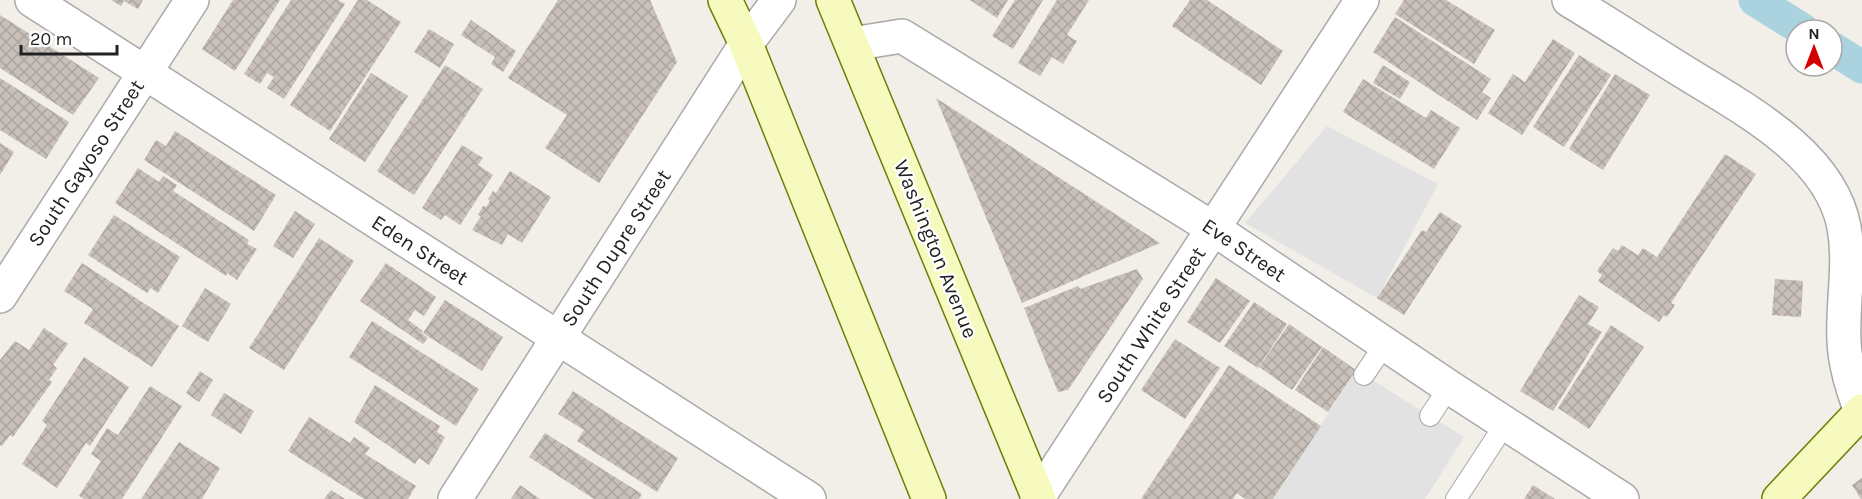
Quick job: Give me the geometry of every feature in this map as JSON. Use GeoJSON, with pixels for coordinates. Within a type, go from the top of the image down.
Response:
{"type":"FeatureCollection","features":[{"type":"Feature","properties":{"kind":"street","name":"Eden Street"},"geometry":{"type":"LineString","coordinates":[[32,0],[808,499]]}},
{"type":"Feature","properties":{"kind":"street","name":"South Gayoso Street"},"geometry":{"type":"LineString","coordinates":[[0,296],[192,0]]}},
{"type":"Feature","properties":{"kind":"street"},"geometry":{"type":"LineString","coordinates":[[725,0],[746,44],[929,499]]}},
{"type":"Feature","properties":{"kind":"street","name":"South Dupre Street"},"geometry":{"type":"LineString","coordinates":[[455,499],[746,44],[779,0]]}},
{"type":"Feature","properties":{"kind":"street","name":"Washington Avenue"},"geometry":{"type":"LineString","coordinates":[[833,0],[1038,498]]}},
{"type":"Feature","properties":{"kind":"street","name":"South White Street"},"geometry":{"type":"LineString","coordinates":[[1038,498],[1362,0]]}},
{"type":"Feature","properties":{"kind":"street"},"geometry":{"type":"LineString","coordinates":[[1569,0],[1766,123],[1807,160],[1833,196],[1844,226],[1847,264],[1844,341],[1849,378],[1862,411],[1779,499]]}},
{"type":"Feature","properties":{"kind":"street","name":"Eve Street"},"geometry":{"type":"LineString","coordinates":[[852,44],[902,36],[1214,229],[1449,387],[1622,499]]}},
{"type":"Feature","properties":{"kind":"lane"},"geometry":{"type":"LineString","coordinates":[[1364,375],[1385,344]]}},
{"type":"Feature","properties":{"kind":"lane"},"geometry":{"type":"LineString","coordinates":[[1430,416],[1449,387]]}},
{"type":"Feature","properties":{"kind":"lane"},"geometry":{"type":"LineString","coordinates":[[1456,499],[1505,424]]}},
{"type":"Feature","properties":{"kind":"shaded area"},"geometry":{"type":"Polygon","coordinates":[[[1327,126],[1438,184],[1377,298],[1245,223],[1327,126]]]}},
{"type":"Feature","properties":{"kind":"shaded area"},"geometry":{"type":"Polygon","coordinates":[[[1356,370],[1464,437],[1425,499],[1274,499],[1356,370]]]}},
{"type":"Feature","properties":{"kind":"building"},"geometry":{"type":"Polygon","coordinates":[[[111,0],[143,0],[138,9],[124,1],[121,6],[111,0]]]}},
{"type":"Feature","properties":{"kind":"building"},"geometry":{"type":"Polygon","coordinates":[[[233,0],[280,0],[235,71],[202,49],[233,0]]]}},
{"type":"Feature","properties":{"kind":"building"},"geometry":{"type":"Polygon","coordinates":[[[291,0],[338,0],[345,4],[284,99],[267,88],[274,77],[267,73],[260,84],[244,74],[291,0]]]}},
{"type":"Feature","properties":{"kind":"building"},"geometry":{"type":"Polygon","coordinates":[[[358,0],[367,0],[401,22],[330,131],[290,105],[358,0]]]}},
{"type":"Feature","properties":{"kind":"building"},"geometry":{"type":"Polygon","coordinates":[[[558,0],[650,0],[677,62],[599,183],[545,148],[567,115],[508,78],[558,0]]]}},
{"type":"Feature","properties":{"kind":"building"},"geometry":{"type":"Polygon","coordinates":[[[970,0],[1008,0],[997,18],[970,0]]]}},
{"type":"Feature","properties":{"kind":"building"},"geometry":{"type":"Polygon","coordinates":[[[1015,0],[1043,0],[1013,49],[992,36],[1015,0]]]}},
{"type":"Feature","properties":{"kind":"building"},"geometry":{"type":"Polygon","coordinates":[[[1057,0],[1089,0],[1067,35],[1077,41],[1063,64],[1052,57],[1040,76],[1018,63],[1057,0]]]}},
{"type":"Feature","properties":{"kind":"building"},"geometry":{"type":"Polygon","coordinates":[[[1190,0],[1207,0],[1283,51],[1261,85],[1172,26],[1190,0]]]}},
{"type":"Feature","properties":{"kind":"building"},"geometry":{"type":"Polygon","coordinates":[[[1404,0],[1446,0],[1495,30],[1474,64],[1395,14],[1404,0]]]}},
{"type":"Feature","properties":{"kind":"building"},"geometry":{"type":"Polygon","coordinates":[[[0,15],[99,78],[73,115],[0,68],[0,15]]]}},
{"type":"Feature","properties":{"kind":"building"},"geometry":{"type":"Polygon","coordinates":[[[1395,17],[1491,79],[1482,92],[1491,98],[1477,120],[1373,52],[1395,17]]]}},
{"type":"Feature","properties":{"kind":"building"},"geometry":{"type":"Polygon","coordinates":[[[471,20],[516,51],[503,72],[491,64],[495,57],[461,35],[471,20]]]}},
{"type":"Feature","properties":{"kind":"building"},"geometry":{"type":"Polygon","coordinates":[[[429,29],[454,44],[440,68],[414,52],[429,29]]]}},
{"type":"Feature","properties":{"kind":"building"},"geometry":{"type":"Polygon","coordinates":[[[1553,39],[1575,53],[1522,135],[1488,113],[1513,74],[1525,82],[1553,39]]]}},
{"type":"Feature","properties":{"kind":"building"},"geometry":{"type":"Polygon","coordinates":[[[1579,55],[1611,75],[1564,147],[1533,127],[1579,55]]]}},
{"type":"Feature","properties":{"kind":"building"},"geometry":{"type":"Polygon","coordinates":[[[445,65],[483,89],[414,195],[377,171],[445,65]]]}},
{"type":"Feature","properties":{"kind":"building"},"geometry":{"type":"Polygon","coordinates":[[[1383,65],[1410,82],[1400,99],[1373,83],[1383,65]]]}},
{"type":"Feature","properties":{"kind":"building"},"geometry":{"type":"Polygon","coordinates":[[[371,73],[408,96],[365,162],[329,139],[371,73]]]}},
{"type":"Feature","properties":{"kind":"building"},"geometry":{"type":"Polygon","coordinates":[[[1615,74],[1650,95],[1603,170],[1569,149],[1615,74]]]}},
{"type":"Feature","properties":{"kind":"building"},"geometry":{"type":"Polygon","coordinates":[[[0,78],[69,122],[46,159],[0,130],[0,78]]]}},
{"type":"Feature","properties":{"kind":"building"},"geometry":{"type":"Polygon","coordinates":[[[1363,79],[1426,118],[1431,110],[1460,128],[1434,169],[1343,112],[1363,79]]]}},
{"type":"Feature","properties":{"kind":"building"},"geometry":{"type":"Polygon","coordinates":[[[936,98],[1160,243],[1022,303],[936,98]]]}},
{"type":"Feature","properties":{"kind":"building"},"geometry":{"type":"Polygon","coordinates":[[[175,131],[276,195],[254,231],[144,160],[156,140],[166,146],[175,131]]]}},
{"type":"Feature","properties":{"kind":"building"},"geometry":{"type":"Polygon","coordinates":[[[0,143],[14,152],[0,175],[0,143]]]}},
{"type":"Feature","properties":{"kind":"building"},"geometry":{"type":"Polygon","coordinates":[[[462,145],[483,158],[478,165],[493,175],[460,225],[445,215],[441,220],[422,208],[462,145]]]}},
{"type":"Feature","properties":{"kind":"building"},"geometry":{"type":"Polygon","coordinates":[[[1725,154],[1756,174],[1671,303],[1675,305],[1667,317],[1664,315],[1659,322],[1598,281],[1602,275],[1597,271],[1613,248],[1618,251],[1622,245],[1638,255],[1643,248],[1657,257],[1725,154]]]}},
{"type":"Feature","properties":{"kind":"building"},"geometry":{"type":"Polygon","coordinates":[[[138,168],[159,182],[163,176],[177,185],[173,191],[249,240],[247,244],[257,249],[237,280],[227,273],[226,276],[115,203],[138,168]]]}},
{"type":"Feature","properties":{"kind":"building"},"geometry":{"type":"Polygon","coordinates":[[[510,171],[551,197],[522,243],[508,234],[502,245],[472,230],[481,216],[478,215],[483,206],[486,207],[493,191],[496,193],[510,171]]]}},
{"type":"Feature","properties":{"kind":"building"},"geometry":{"type":"Polygon","coordinates":[[[295,211],[315,224],[293,258],[273,246],[295,211]]]}},
{"type":"Feature","properties":{"kind":"building"},"geometry":{"type":"Polygon","coordinates":[[[1440,212],[1462,226],[1404,315],[1377,298],[1422,230],[1426,232],[1440,212]]]}},
{"type":"Feature","properties":{"kind":"building"},"geometry":{"type":"Polygon","coordinates":[[[114,215],[180,257],[158,293],[151,288],[147,293],[88,255],[114,215]]]}},
{"type":"Feature","properties":{"kind":"building"},"geometry":{"type":"Polygon","coordinates":[[[319,238],[354,261],[284,370],[249,348],[319,238]]]}},
{"type":"Feature","properties":{"kind":"building"},"geometry":{"type":"Polygon","coordinates":[[[82,263],[179,326],[152,367],[84,323],[93,309],[64,291],[82,263]]]}},
{"type":"Feature","properties":{"kind":"building"},"geometry":{"type":"Polygon","coordinates":[[[386,263],[436,297],[424,316],[415,310],[408,320],[423,331],[421,333],[428,338],[423,344],[360,301],[386,263]]]}},
{"type":"Feature","properties":{"kind":"building"},"geometry":{"type":"Polygon","coordinates":[[[1137,269],[1143,279],[1068,390],[1058,392],[1024,308],[1078,286],[1080,289],[1137,269]]]}},
{"type":"Feature","properties":{"kind":"building"},"geometry":{"type":"Polygon","coordinates":[[[1216,278],[1250,301],[1220,343],[1187,322],[1216,278]]]}},
{"type":"Feature","properties":{"kind":"building"},"geometry":{"type":"Polygon","coordinates":[[[1775,279],[1803,281],[1801,317],[1772,315],[1775,279]]]}},
{"type":"Feature","properties":{"kind":"building"},"geometry":{"type":"Polygon","coordinates":[[[205,288],[231,304],[208,342],[182,326],[205,288]]]}},
{"type":"Feature","properties":{"kind":"building"},"geometry":{"type":"Polygon","coordinates":[[[1579,295],[1599,307],[1588,324],[1602,332],[1553,411],[1520,391],[1579,295]]]}},
{"type":"Feature","properties":{"kind":"building"},"geometry":{"type":"Polygon","coordinates":[[[445,300],[503,337],[482,371],[423,333],[445,300]]]}},
{"type":"Feature","properties":{"kind":"building"},"geometry":{"type":"Polygon","coordinates":[[[1254,302],[1287,324],[1258,368],[1224,346],[1254,302]]]}},
{"type":"Feature","properties":{"kind":"building"},"geometry":{"type":"Polygon","coordinates":[[[372,321],[479,389],[456,426],[349,357],[372,321]]]}},
{"type":"Feature","properties":{"kind":"building"},"geometry":{"type":"Polygon","coordinates":[[[1289,324],[1322,347],[1292,390],[1259,367],[1289,324]]]}},
{"type":"Feature","properties":{"kind":"building"},"geometry":{"type":"Polygon","coordinates":[[[1611,325],[1644,347],[1589,429],[1558,408],[1611,325]]]}},
{"type":"Feature","properties":{"kind":"building"},"geometry":{"type":"Polygon","coordinates":[[[44,328],[68,344],[53,365],[57,368],[49,380],[52,382],[13,437],[10,435],[2,446],[0,445],[0,360],[15,341],[29,350],[44,328]]]}},
{"type":"Feature","properties":{"kind":"building"},"geometry":{"type":"Polygon","coordinates":[[[1175,339],[1220,368],[1185,419],[1141,390],[1175,339]]]}},
{"type":"Feature","properties":{"kind":"building"},"geometry":{"type":"Polygon","coordinates":[[[1323,347],[1356,370],[1328,412],[1295,390],[1323,347]]]}},
{"type":"Feature","properties":{"kind":"building"},"geometry":{"type":"Polygon","coordinates":[[[84,357],[129,387],[90,446],[86,443],[57,488],[22,464],[47,425],[42,421],[84,357]]]}},
{"type":"Feature","properties":{"kind":"building"},"geometry":{"type":"Polygon","coordinates":[[[1229,365],[1321,426],[1273,499],[1245,499],[1237,493],[1233,499],[1141,499],[1229,365]]]}},
{"type":"Feature","properties":{"kind":"building"},"geometry":{"type":"Polygon","coordinates":[[[200,371],[213,380],[199,402],[186,393],[200,371]]]}},
{"type":"Feature","properties":{"kind":"building"},"geometry":{"type":"Polygon","coordinates":[[[375,385],[440,426],[437,432],[445,437],[429,465],[419,458],[415,464],[354,422],[375,385]]]}},
{"type":"Feature","properties":{"kind":"building"},"geometry":{"type":"Polygon","coordinates":[[[150,386],[182,406],[122,499],[84,499],[79,496],[101,461],[91,454],[107,428],[118,435],[150,386]]]}},
{"type":"Feature","properties":{"kind":"building"},"geometry":{"type":"Polygon","coordinates":[[[573,391],[678,458],[657,492],[577,441],[584,430],[558,414],[573,391]]]}},
{"type":"Feature","properties":{"kind":"building"},"geometry":{"type":"Polygon","coordinates":[[[224,393],[254,411],[241,434],[211,415],[224,393]]]}},
{"type":"Feature","properties":{"kind":"building"},"geometry":{"type":"Polygon","coordinates":[[[309,417],[350,443],[354,437],[370,448],[365,454],[416,486],[408,499],[364,499],[288,451],[309,417]]]}},
{"type":"Feature","properties":{"kind":"building"},"geometry":{"type":"Polygon","coordinates":[[[545,433],[642,494],[639,499],[594,499],[529,457],[545,433]]]}},
{"type":"Feature","properties":{"kind":"building"},"geometry":{"type":"Polygon","coordinates":[[[179,442],[220,468],[202,499],[141,499],[179,442]]]}},
{"type":"Feature","properties":{"kind":"building"},"geometry":{"type":"Polygon","coordinates":[[[1862,478],[1862,499],[1861,499],[1852,485],[1862,478]]]}},
{"type":"Feature","properties":{"kind":"building"},"geometry":{"type":"Polygon","coordinates":[[[520,485],[540,499],[511,499],[520,485]]]}},
{"type":"Feature","properties":{"kind":"building"},"geometry":{"type":"Polygon","coordinates":[[[1533,485],[1555,499],[1524,499],[1533,485]]]}},
{"type":"Feature","properties":{"kind":"building"},"geometry":{"type":"Polygon","coordinates":[[[331,490],[345,499],[324,499],[331,490]]]}},
{"type":"Feature","properties":{"kind":"waterway"},"geometry":{"type":"LineString","coordinates":[[1755,0],[1784,18]]}},
{"type":"Feature","properties":{"kind":"waterway"},"geometry":{"type":"LineString","coordinates":[[1844,56],[1862,67]]}}]}
